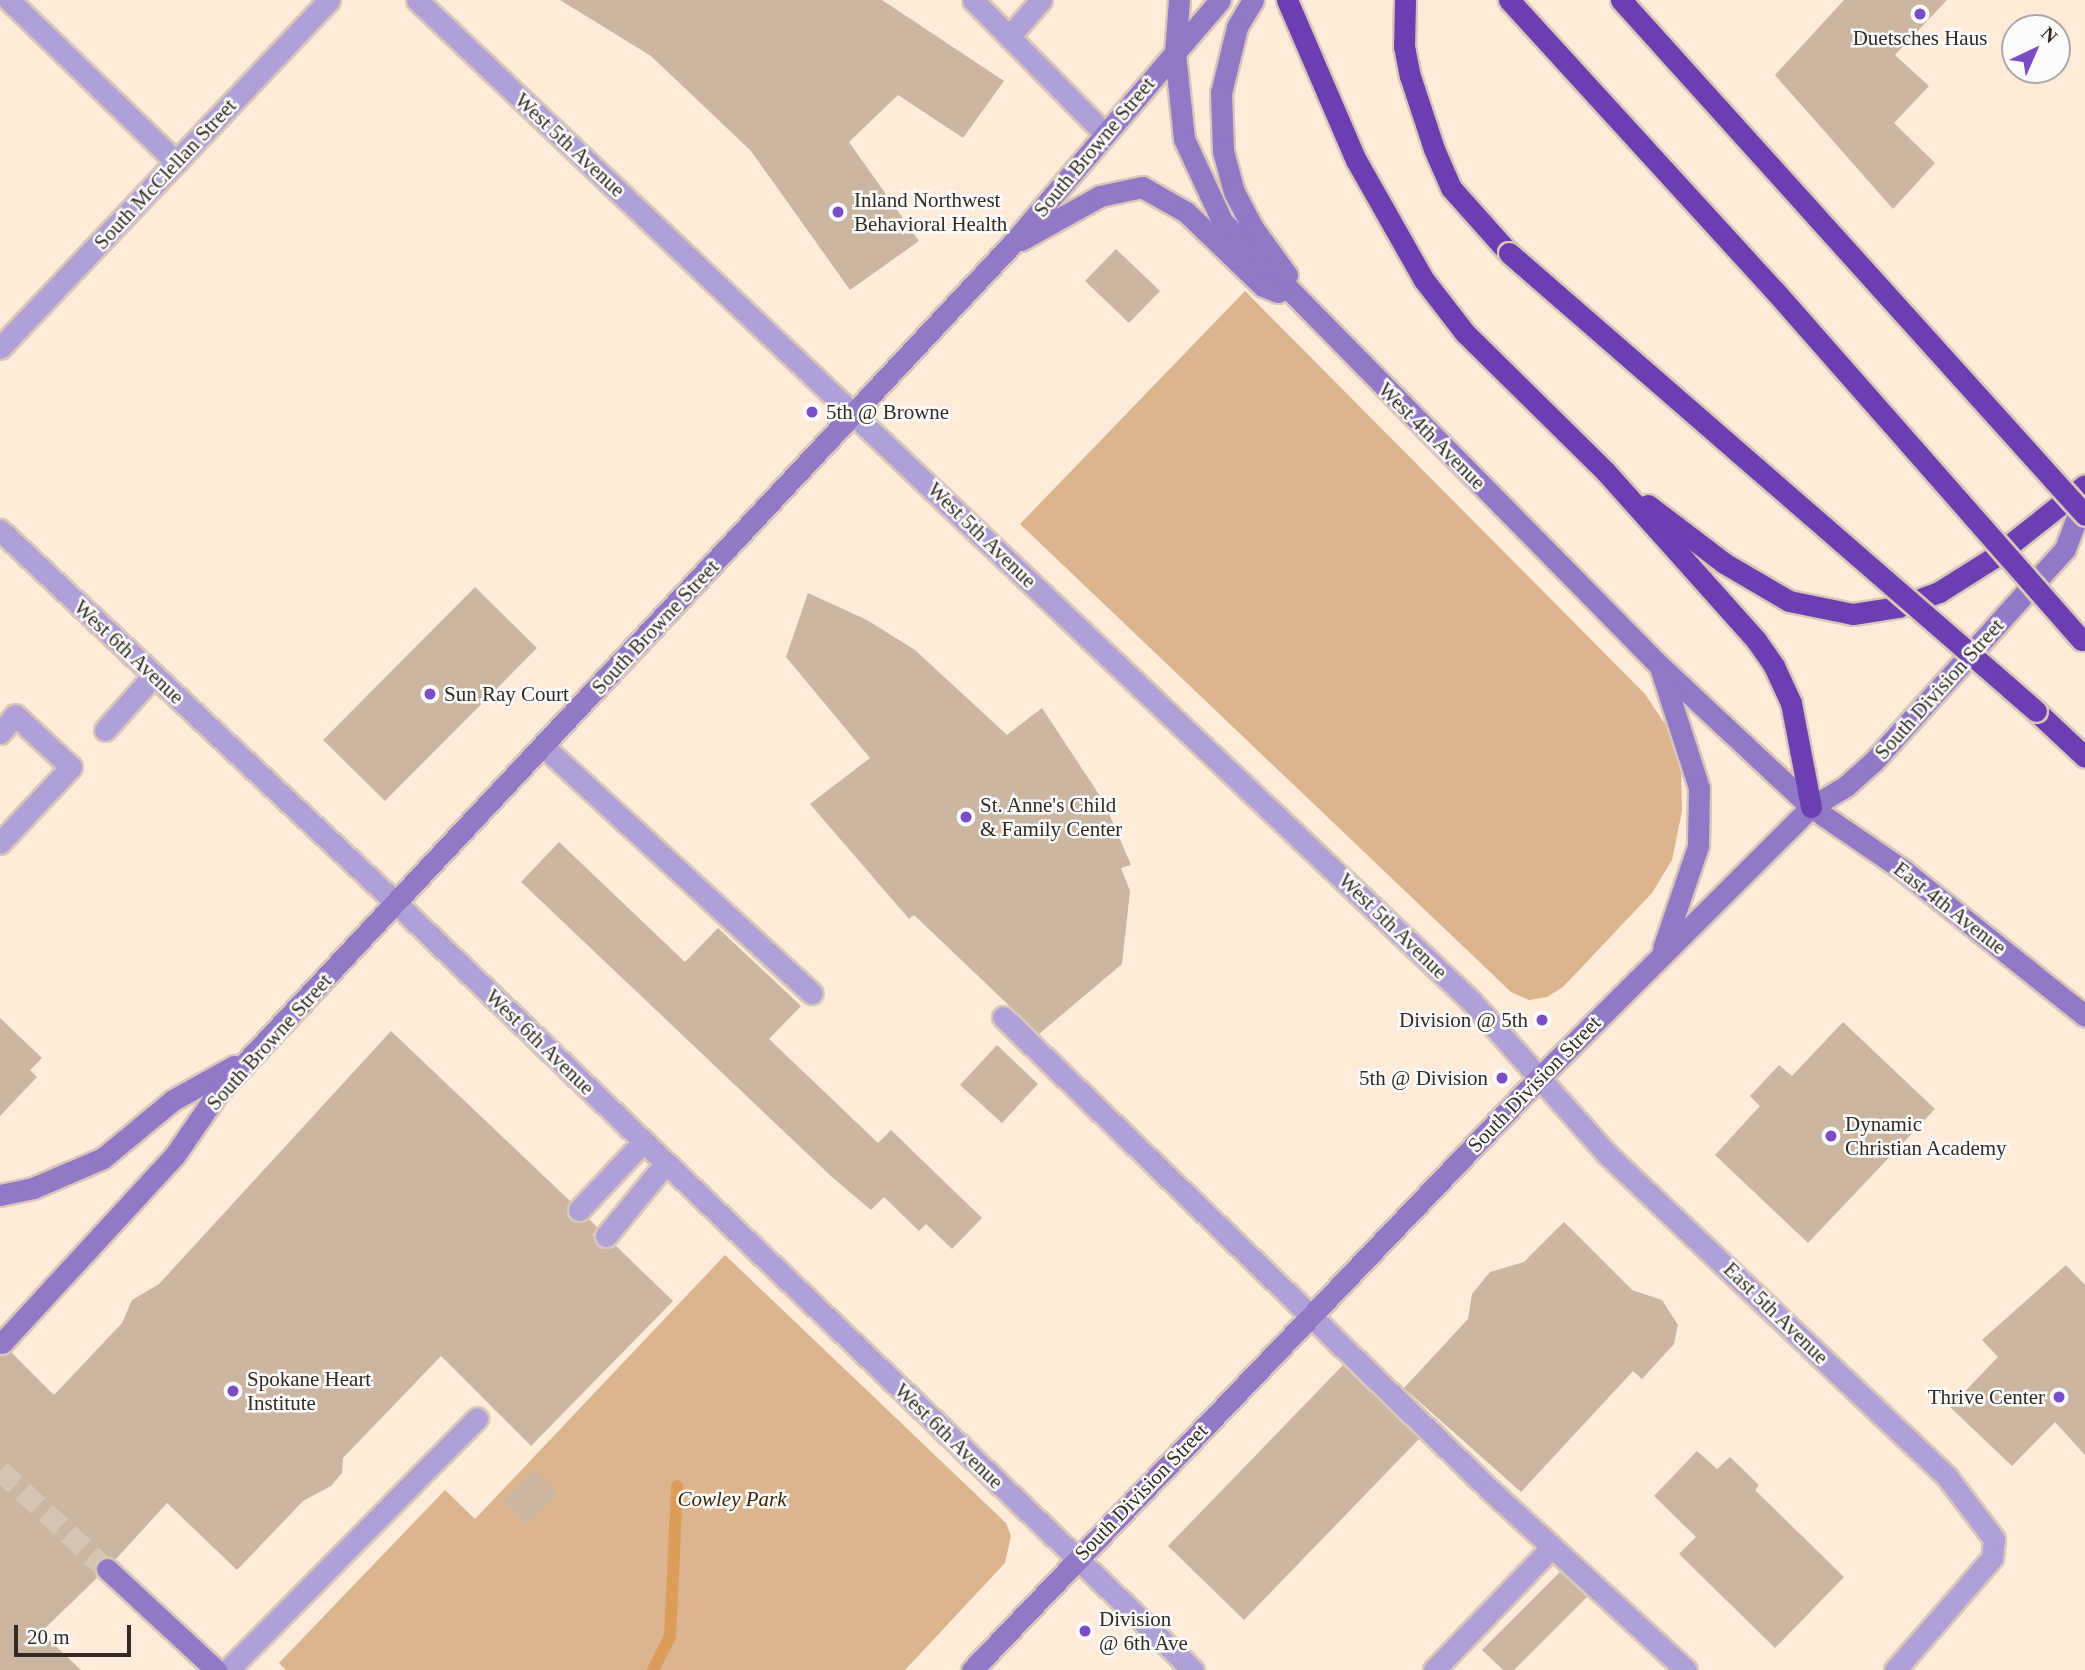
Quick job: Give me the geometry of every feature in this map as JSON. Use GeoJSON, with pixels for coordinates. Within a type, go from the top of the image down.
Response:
{"type":"FeatureCollection","features":[{"type":"Feature","properties":{"kind":"highway"},"geometry":{"type":"LineString","coordinates":[[1287,0],[1356,160],[1424,280],[1465,333],[1605,471],[1756,639],[1774,666],[1791,703],[1811,807]]}},
{"type":"Feature","properties":{"kind":"highway"},"geometry":{"type":"LineString","coordinates":[[1405,0],[1404,46],[1410,76],[1434,149],[1451,188],[1509,253],[2036,711],[2085,757]]}},
{"type":"Feature","properties":{"kind":"highway"},"geometry":{"type":"LineString","coordinates":[[1509,0],[1774,290],[2084,641]]}},
{"type":"Feature","properties":{"kind":"highway"},"geometry":{"type":"LineString","coordinates":[[1621,0],[2085,515]]}},
{"type":"Feature","properties":{"kind":"highway"},"geometry":{"type":"LineString","coordinates":[[1605,471],[1755,582],[1789,601],[1853,614],[1898,607],[1939,592],[1993,558],[2085,485]]}},
{"type":"Feature","properties":{"kind":"street"},"geometry":{"type":"LineString","coordinates":[[9,0],[176,162]]}},
{"type":"Feature","properties":{"kind":"street","name":"South McClellan Street"},"geometry":{"type":"LineString","coordinates":[[0,348],[329,0]]}},
{"type":"Feature","properties":{"kind":"street","name":"West 5th Avenue"},"geometry":{"type":"LineString","coordinates":[[417,0],[1472,1002],[1539,1078]]}},
{"type":"Feature","properties":{"kind":"street"},"geometry":{"type":"LineString","coordinates":[[973,0],[1105,134]]}},
{"type":"Feature","properties":{"kind":"street"},"geometry":{"type":"LineString","coordinates":[[1009,37],[1041,0]]}},
{"type":"Feature","properties":{"kind":"street","name":"West 4th Avenue"},"geometry":{"type":"LineString","coordinates":[[1179,0],[1175,52],[1184,139],[1203,189],[1222,221],[1659,665],[1811,807]]}},
{"type":"Feature","properties":{"kind":"street","name":"South Browne Street"},"geometry":{"type":"LineString","coordinates":[[2,1343],[131,1206],[252,1056],[1010,246],[1220,0]]}},
{"type":"Feature","properties":{"kind":"street"},"geometry":{"type":"LineString","coordinates":[[1253,0],[1237,27],[1221,93],[1223,151],[1234,192],[1253,228],[1282,265],[1302,304]]}},
{"type":"Feature","properties":{"kind":"street"},"geometry":{"type":"LineString","coordinates":[[1010,246],[1100,196],[1142,187],[1186,212],[1263,286],[1302,304]]}},
{"type":"Feature","properties":{"kind":"street","name":"South Division Street"},"geometry":{"type":"LineString","coordinates":[[972,1670],[1539,1078],[1811,807],[1874,761],[2065,549],[2085,496]]}},
{"type":"Feature","properties":{"kind":"street","name":"West 6th Avenue"},"geometry":{"type":"LineString","coordinates":[[0,530],[396,903],[1193,1670]]}},
{"type":"Feature","properties":{"kind":"street"},"geometry":{"type":"LineString","coordinates":[[1658,959],[1698,846],[1699,788],[1659,665]]}},
{"type":"Feature","properties":{"kind":"street"},"geometry":{"type":"LineString","coordinates":[[105,730],[154,675]]}},
{"type":"Feature","properties":{"kind":"street"},"geometry":{"type":"LineString","coordinates":[[0,733],[15,715],[71,767],[0,843]]}},
{"type":"Feature","properties":{"kind":"street"},"geometry":{"type":"LineString","coordinates":[[543,746],[812,993]]}},
{"type":"Feature","properties":{"kind":"street","name":"East 4th Avenue"},"geometry":{"type":"LineString","coordinates":[[1811,807],[1903,870],[2085,1016]]}},
{"type":"Feature","properties":{"kind":"street"},"geometry":{"type":"LineString","coordinates":[[1003,1017],[1552,1546],[1686,1670]]}},
{"type":"Feature","properties":{"kind":"street"},"geometry":{"type":"LineString","coordinates":[[0,1195],[33,1188],[103,1158],[173,1100],[252,1056]]}},
{"type":"Feature","properties":{"kind":"street","name":"East 5th Avenue"},"geometry":{"type":"LineString","coordinates":[[1539,1078],[1608,1155],[1947,1477],[1994,1539],[1992,1558],[1895,1670]]}},
{"type":"Feature","properties":{"kind":"street"},"geometry":{"type":"LineString","coordinates":[[579,1210],[643,1142]]}},
{"type":"Feature","properties":{"kind":"street"},"geometry":{"type":"LineString","coordinates":[[606,1236],[665,1164]]}},
{"type":"Feature","properties":{"kind":"street"},"geometry":{"type":"LineString","coordinates":[[228,1670],[477,1418]]}},
{"type":"Feature","properties":{"kind":"street"},"geometry":{"type":"LineString","coordinates":[[1434,1670],[1552,1546]]}},
{"type":"Feature","properties":{"kind":"street"},"geometry":{"type":"LineString","coordinates":[[107,1569],[216,1670]]}},
{"type":"Feature","properties":{"kind":"green space"},"geometry":{"type":"Polygon","coordinates":[[[1245,291],[1645,694],[1667,727],[1681,770],[1682,811],[1672,860],[1652,893],[1563,987],[1547,997],[1529,1000],[1511,992],[1020,524],[1245,291]]]}},
{"type":"Feature","properties":{"kind":"green space","name":"Cowley Park"},"geometry":{"type":"Polygon","coordinates":[[[725,1255],[1006,1523],[1011,1536],[1005,1563],[905,1670],[286,1670],[279,1663],[445,1490],[475,1519],[725,1255]]]}},
{"type":"Feature","properties":{"kind":"building"},"geometry":{"type":"Polygon","coordinates":[[[560,0],[882,0],[1004,81],[963,138],[898,95],[849,142],[919,241],[850,290],[751,151],[651,56],[560,0]]]}},
{"type":"Feature","properties":{"kind":"building"},"geometry":{"type":"Polygon","coordinates":[[[1844,0],[1947,0],[1895,55],[1929,86],[1894,123],[1935,163],[1893,209],[1775,75],[1844,0]]]}},
{"type":"Feature","properties":{"kind":"building"},"geometry":{"type":"Polygon","coordinates":[[[1116,249],[1160,291],[1129,323],[1085,281],[1116,249]]]}},
{"type":"Feature","properties":{"kind":"building","name":"Sun Ray Court"},"geometry":{"type":"Polygon","coordinates":[[[475,587],[537,648],[385,801],[323,740],[475,587]]]}},
{"type":"Feature","properties":{"kind":"building","name":"St. Anne's Child & Family Center"},"geometry":{"type":"Polygon","coordinates":[[[808,593],[867,620],[915,650],[1007,735],[1042,708],[1104,802],[1131,865],[1121,868],[1130,891],[1122,964],[1039,1034],[914,915],[909,919],[810,804],[870,758],[786,657],[808,593]]]}},
{"type":"Feature","properties":{"kind":"building"},"geometry":{"type":"Polygon","coordinates":[[[559,842],[685,962],[718,928],[801,1006],[769,1039],[878,1143],[891,1130],[982,1218],[952,1249],[926,1224],[919,1231],[884,1197],[871,1210],[833,1178],[521,882],[559,842]]]}},
{"type":"Feature","properties":{"kind":"building"},"geometry":{"type":"Polygon","coordinates":[[[0,1018],[42,1058],[30,1070],[37,1077],[0,1116],[0,1018]]]}},
{"type":"Feature","properties":{"kind":"building"},"geometry":{"type":"Polygon","coordinates":[[[1843,1022],[1935,1109],[1808,1243],[1715,1155],[1760,1106],[1750,1096],[1779,1065],[1792,1076],[1843,1022]]]}},
{"type":"Feature","properties":{"kind":"building"},"geometry":{"type":"Polygon","coordinates":[[[391,1031],[570,1201],[570,1219],[577,1223],[589,1219],[597,1227],[593,1235],[597,1246],[605,1249],[615,1245],[673,1301],[531,1446],[441,1356],[343,1458],[342,1473],[331,1486],[303,1501],[237,1570],[167,1503],[116,1559],[98,1560],[94,1567],[97,1578],[41,1632],[81,1670],[0,1670],[0,1356],[11,1352],[54,1395],[122,1323],[132,1300],[159,1284],[391,1031]]]}},
{"type":"Feature","properties":{"kind":"building"},"geometry":{"type":"Polygon","coordinates":[[[997,1045],[1038,1084],[1002,1123],[960,1085],[997,1045]]]}},
{"type":"Feature","properties":{"kind":"building"},"geometry":{"type":"Polygon","coordinates":[[[1564,1222],[1632,1290],[1662,1300],[1678,1325],[1674,1344],[1642,1379],[1633,1371],[1521,1492],[1404,1388],[1468,1319],[1472,1294],[1490,1272],[1524,1262],[1564,1222]]]}},
{"type":"Feature","properties":{"kind":"building","name":"Thrive Center"},"geometry":{"type":"Polygon","coordinates":[[[2066,1265],[2085,1285],[2085,1455],[2055,1422],[2012,1466],[1950,1407],[1998,1357],[1982,1340],[2066,1265]]]}},
{"type":"Feature","properties":{"kind":"building"},"geometry":{"type":"Polygon","coordinates":[[[1343,1365],[1419,1439],[1244,1620],[1168,1546],[1343,1365]]]}},
{"type":"Feature","properties":{"kind":"building"},"geometry":{"type":"Polygon","coordinates":[[[1697,1451],[1717,1469],[1730,1457],[1759,1485],[1755,1490],[1844,1577],[1775,1648],[1679,1554],[1696,1537],[1654,1496],[1697,1451]]]}},
{"type":"Feature","properties":{"kind":"building"},"geometry":{"type":"Polygon","coordinates":[[[534,1469],[558,1493],[526,1525],[503,1501],[534,1469]]]}},
{"type":"Feature","properties":{"kind":"building"},"geometry":{"type":"Polygon","coordinates":[[[1560,1572],[1587,1597],[1514,1670],[1503,1670],[1482,1650],[1560,1572]]]}},
{"type":"Feature","properties":{"kind":"waterway"},"geometry":{"type":"LineString","coordinates":[[653,1670],[670,1637],[677,1486]]}},
{"type":"Feature","properties":{"kind":"tunnel"},"geometry":{"type":"LineString","coordinates":[[0,1470],[107,1569]]}},
{"type":"Feature","properties":{"kind":"place","name":"Duetsches Haus"},"geometry":{"type":"Point","coordinates":[1920,14]}},
{"type":"Feature","properties":{"kind":"place","name":"Inland Northwest Behavioral Health"},"geometry":{"type":"Point","coordinates":[838,212]}},
{"type":"Feature","properties":{"kind":"place","name":"5th @ Browne"},"geometry":{"type":"Point","coordinates":[812,412]}},
{"type":"Feature","properties":{"kind":"place","name":"Sun Ray Court"},"geometry":{"type":"Point","coordinates":[430,694]}},
{"type":"Feature","properties":{"kind":"place","name":"St. Anne's Child & Family Center"},"geometry":{"type":"Point","coordinates":[966,817]}},
{"type":"Feature","properties":{"kind":"place","name":"Division @ 5th"},"geometry":{"type":"Point","coordinates":[1542,1020]}},
{"type":"Feature","properties":{"kind":"place","name":"5th @ Division"},"geometry":{"type":"Point","coordinates":[1502,1078]}},
{"type":"Feature","properties":{"kind":"place","name":"Dynamic Christian Academy"},"geometry":{"type":"Point","coordinates":[1831,1136]}},
{"type":"Feature","properties":{"kind":"place","name":"Spokane Heart Institute"},"geometry":{"type":"Point","coordinates":[233,1391]}},
{"type":"Feature","properties":{"kind":"place","name":"Thrive Center"},"geometry":{"type":"Point","coordinates":[2059,1397]}},
{"type":"Feature","properties":{"kind":"place","name":"Division @ 6th Ave"},"geometry":{"type":"Point","coordinates":[1085,1631]}}]}
